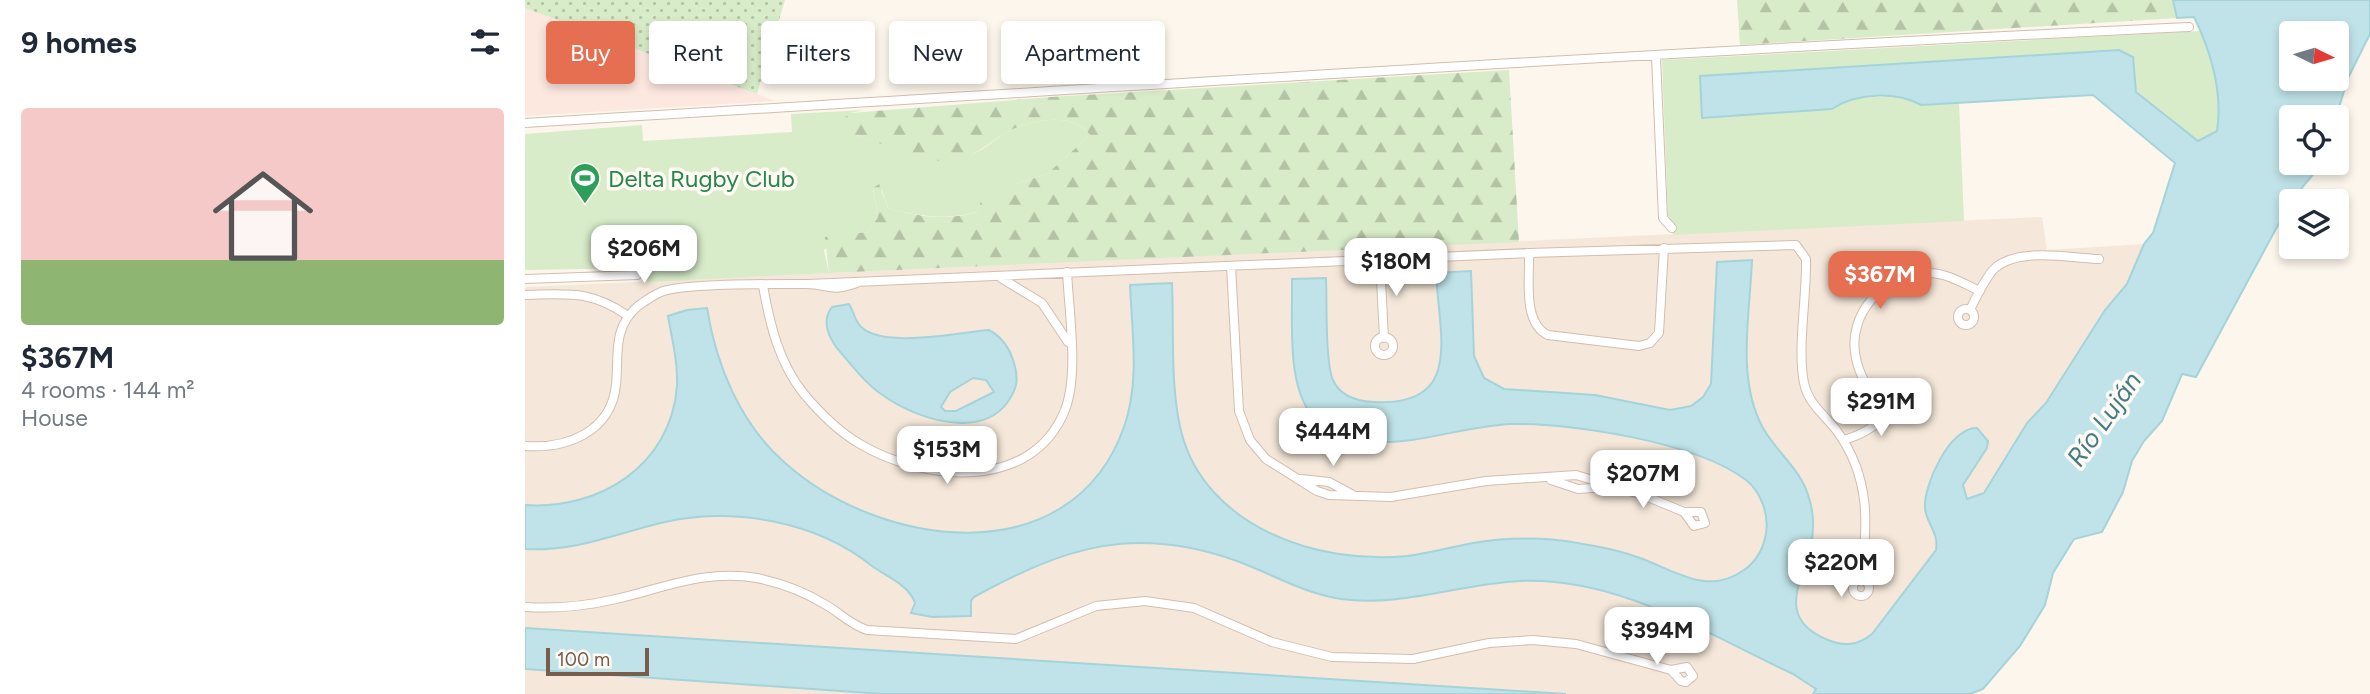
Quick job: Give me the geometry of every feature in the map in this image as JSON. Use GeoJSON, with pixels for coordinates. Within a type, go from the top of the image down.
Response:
{"type":"FeatureCollection","features":[{"type":"Feature","properties":{"kind":"street"},"geometry":{"type":"LineString","coordinates":[[525,123],[989,93],[1655,57],[1817,44],[2189,27]]}},
{"type":"Feature","properties":{"kind":"street"},"geometry":{"type":"LineString","coordinates":[[1655,57],[1663,218],[1672,228]]}},
{"type":"Feature","properties":{"kind":"street"},"geometry":{"type":"LineString","coordinates":[[525,446],[569,443],[585,435],[600,422],[615,393],[615,351],[628,316],[661,292],[808,284],[836,290],[859,282],[1787,243],[1802,248],[1806,258],[1804,382],[1813,404],[1843,440],[1857,468],[1866,500],[1868,536],[1861,580]]}},
{"type":"Feature","properties":{"kind":"street"},"geometry":{"type":"LineString","coordinates":[[1529,253],[1532,318],[1541,331],[1548,335],[1639,346],[1650,343],[1659,333],[1664,248]]}},
{"type":"Feature","properties":{"kind":"street"},"geometry":{"type":"LineString","coordinates":[[1970,310],[1992,271],[2013,259],[2099,259]]}},
{"type":"Feature","properties":{"kind":"street"},"geometry":{"type":"LineString","coordinates":[[1380,260],[1384,338]]}},
{"type":"Feature","properties":{"kind":"street"},"geometry":{"type":"LineString","coordinates":[[1231,266],[1241,421],[1249,440],[1266,459],[1322,494],[1391,497],[1486,481],[1549,479],[1576,475],[1643,495],[1684,512]]}},
{"type":"Feature","properties":{"kind":"street"},"geometry":{"type":"LineString","coordinates":[[763,286],[778,350],[795,381],[817,409],[841,430],[873,451],[933,471],[975,472],[1020,460],[1042,444],[1060,422],[1069,398],[1072,372],[1067,272]]}},
{"type":"Feature","properties":{"kind":"street"},"geometry":{"type":"LineString","coordinates":[[1887,414],[1863,379],[1855,356],[1859,317],[1868,302],[1901,278],[1917,274],[1947,276],[1980,290]]}},
{"type":"Feature","properties":{"kind":"street"},"geometry":{"type":"LineString","coordinates":[[525,279],[637,275]]}},
{"type":"Feature","properties":{"kind":"street"},"geometry":{"type":"LineString","coordinates":[[998,276],[1042,303],[1070,344]]}},
{"type":"Feature","properties":{"kind":"street"},"geometry":{"type":"LineString","coordinates":[[525,295],[584,295],[605,301],[628,316]]}},
{"type":"Feature","properties":{"kind":"street"},"geometry":{"type":"LineString","coordinates":[[1843,440],[1857,437],[1887,414],[1892,404]]}},
{"type":"Feature","properties":{"kind":"street"},"geometry":{"type":"LineString","coordinates":[[1301,479],[1329,482],[1353,495]]}},
{"type":"Feature","properties":{"kind":"street"},"geometry":{"type":"LineString","coordinates":[[1549,479],[1578,489],[1609,487]]}},
{"type":"Feature","properties":{"kind":"street"},"geometry":{"type":"LineString","coordinates":[[525,607],[603,602],[678,580],[724,575],[753,577],[786,586],[817,599],[854,625],[867,630],[1016,639],[1096,607],[1145,601],[1194,608],[1272,642],[1332,657],[1413,659],[1489,643],[1533,640],[1576,644],[1671,670]]}},
{"type":"Feature","properties":{"kind":"shaded area"},"geometry":{"type":"Polygon","coordinates":[[[525,8],[560,21],[546,21],[546,84],[635,84],[635,49],[649,54],[649,84],[730,84],[775,101],[525,116],[525,8]]]}},
{"type":"Feature","properties":{"kind":"shaded area"},"geometry":{"type":"Polygon","coordinates":[[[2042,217],[2047,250],[2144,244],[2127,284],[2105,310],[2046,403],[2027,423],[1984,493],[1970,499],[1936,533],[1936,550],[1872,634],[1817,694],[525,694],[525,287],[2042,217]]]}},
{"type":"Feature","properties":{"kind":"green space"},"geometry":{"type":"Polygon","coordinates":[[[525,0],[785,0],[779,21],[761,21],[761,81],[757,94],[730,84],[747,84],[747,21],[649,21],[649,54],[635,49],[635,21],[560,21],[525,8],[525,0]]]}},
{"type":"Feature","properties":{"kind":"green space"},"geometry":{"type":"Polygon","coordinates":[[[1737,0],[2173,0],[2177,18],[1740,45],[1737,0]]]}},
{"type":"Feature","properties":{"kind":"green space"},"geometry":{"type":"Polygon","coordinates":[[[2201,31],[2213,67],[2218,119],[2217,131],[2197,141],[2136,91],[2133,57],[1701,76],[1831,109],[1847,99],[1903,95],[1921,105],[1959,102],[1964,221],[1673,235],[1668,216],[1662,60],[2201,31]]]}},
{"type":"Feature","properties":{"kind":"green space"},"geometry":{"type":"Polygon","coordinates":[[[1509,70],[1519,242],[829,273],[825,237],[868,232],[878,217],[873,188],[879,184],[888,208],[933,217],[967,215],[978,212],[983,194],[1047,174],[1090,135],[1083,128],[1064,120],[1031,123],[1011,130],[965,158],[948,162],[916,155],[855,135],[845,129],[843,119],[850,113],[1051,97],[1509,70]]]}},
{"type":"Feature","properties":{"kind":"green space"},"geometry":{"type":"Polygon","coordinates":[[[865,110],[850,113],[855,135],[909,151],[937,156],[971,155],[1011,130],[1042,121],[1064,120],[1083,128],[1090,135],[1047,174],[984,194],[978,212],[944,217],[899,211],[888,208],[882,190],[873,189],[878,217],[868,232],[839,237],[824,250],[829,273],[647,282],[646,268],[525,270],[525,134],[642,125],[643,141],[792,132],[791,114],[865,110]]]}},
{"type":"Feature","properties":{"kind":"water","name":"Río Luján"},"geometry":{"type":"Polygon","coordinates":[[[2173,0],[2370,0],[2370,34],[2349,76],[2349,21],[2279,21],[2279,91],[2344,91],[2340,105],[2279,105],[2279,175],[2312,175],[2301,189],[2279,189],[2279,223],[2196,377],[2182,374],[2162,421],[2144,441],[2132,461],[2123,492],[2102,532],[2074,539],[2053,573],[2045,605],[2020,646],[1983,689],[1970,694],[1813,694],[1816,689],[1793,674],[1661,611],[1592,588],[1557,582],[1497,583],[1387,600],[1341,599],[1288,583],[1237,561],[1200,550],[1166,544],[1133,543],[1101,546],[1039,565],[974,597],[971,601],[971,616],[932,617],[911,613],[915,603],[908,591],[850,551],[826,538],[773,521],[719,516],[691,518],[665,522],[579,545],[525,549],[525,505],[553,505],[604,491],[627,477],[646,460],[661,439],[672,414],[677,386],[676,359],[668,316],[707,308],[717,351],[732,392],[755,430],[784,462],[824,491],[870,514],[919,528],[970,533],[1018,526],[1062,507],[1098,475],[1124,427],[1129,410],[1134,357],[1130,285],[1172,283],[1175,395],[1181,431],[1194,464],[1214,492],[1240,515],[1270,533],[1303,546],[1338,554],[1373,557],[1407,556],[1500,540],[1556,540],[1619,551],[1692,579],[1718,581],[1744,570],[1756,559],[1765,539],[1765,511],[1760,497],[1746,480],[1697,455],[1633,437],[1567,427],[1493,425],[1388,442],[1350,439],[1323,426],[1307,408],[1295,374],[1292,279],[1326,278],[1330,371],[1340,390],[1355,399],[1373,402],[1402,400],[1422,393],[1434,380],[1440,363],[1441,343],[1436,273],[1471,271],[1474,356],[1484,378],[1504,389],[1595,395],[1670,410],[1691,406],[1703,397],[1711,384],[1717,262],[1752,260],[1747,346],[1750,389],[1763,428],[1800,478],[1813,515],[1811,545],[1796,598],[1797,610],[1801,621],[1811,631],[1834,642],[1856,643],[1872,634],[1936,550],[1936,539],[1925,509],[1928,486],[1940,459],[1957,437],[1967,430],[1977,428],[1988,441],[1987,448],[1963,485],[1967,499],[1984,493],[2027,423],[2046,403],[2105,310],[2127,284],[2144,244],[2153,233],[2175,163],[2093,95],[1921,105],[1899,97],[1876,96],[1852,100],[1832,109],[1702,118],[1700,76],[2119,50],[2133,57],[2136,92],[2198,141],[2217,131],[2218,102],[2214,72],[2194,17],[2177,18],[2173,0]]]}},
{"type":"Feature","properties":{"kind":"water"},"geometry":{"type":"Polygon","coordinates":[[[849,304],[858,323],[867,331],[882,336],[920,338],[989,330],[1002,340],[1012,358],[1017,379],[1013,393],[995,414],[980,421],[947,422],[912,412],[872,387],[838,349],[830,337],[827,325],[828,313],[832,307],[849,304]],[[973,378],[950,392],[941,407],[945,411],[956,411],[994,392],[986,380],[973,378]]]}},
{"type":"Feature","properties":{"kind":"water"},"geometry":{"type":"Polygon","coordinates":[[[525,628],[1566,694],[883,694],[525,669],[525,628]]]}},
{"type":"Feature","properties":{"kind":"place","name":"Delta Rugby Club"},"geometry":{"type":"Point","coordinates":[585,205]}}]}
